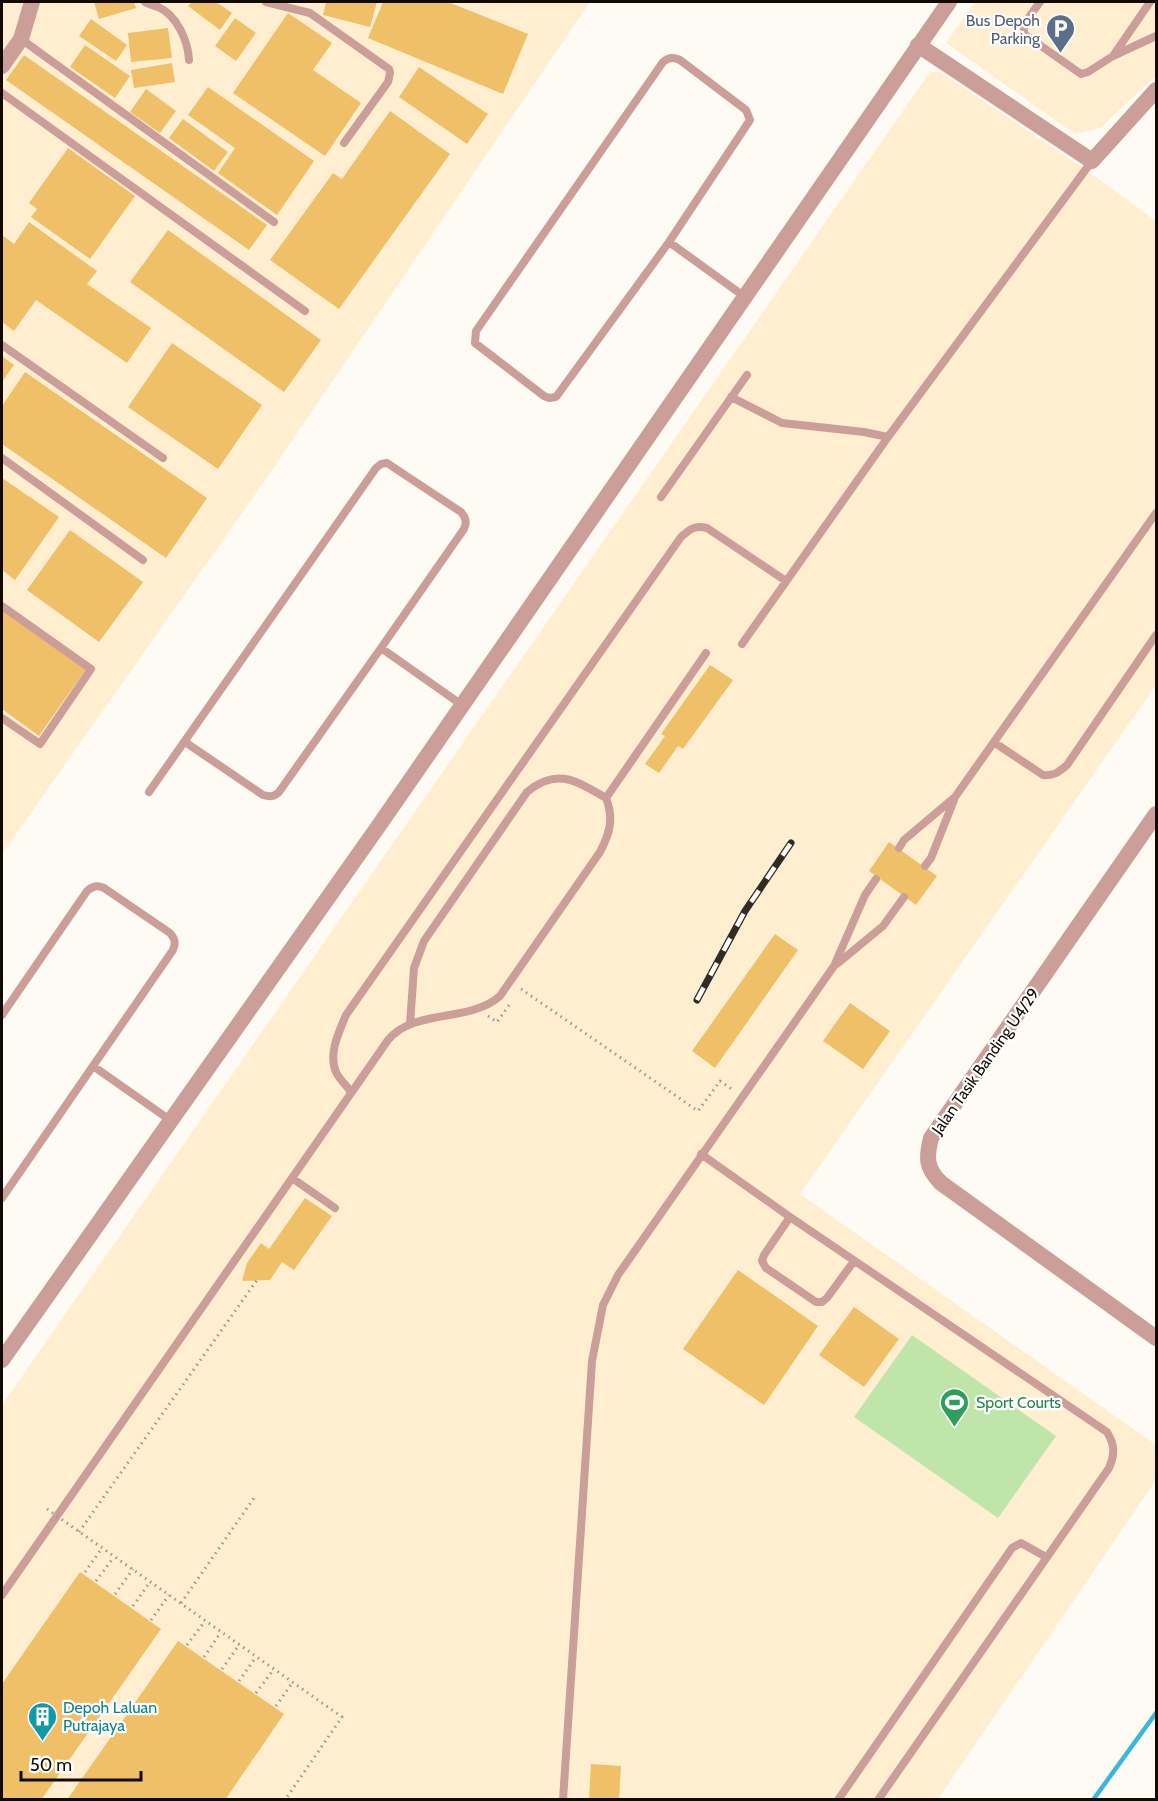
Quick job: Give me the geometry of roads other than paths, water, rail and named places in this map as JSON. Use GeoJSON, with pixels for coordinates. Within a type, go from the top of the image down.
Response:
{"type":"FeatureCollection","features":[{"type":"Feature","properties":{"kind":"street"},"geometry":{"type":"LineString","coordinates":[[2,66],[21,39],[32,2]]}},
{"type":"Feature","properties":{"kind":"street"},"geometry":{"type":"LineString","coordinates":[[2,1360],[462,705],[950,2]]}},
{"type":"Feature","properties":{"kind":"street"},"geometry":{"type":"LineString","coordinates":[[918,45],[1092,161],[1156,90]]}},
{"type":"Feature","properties":{"kind":"street","name":"Jalan Tasik Banding U4/29"},"geometry":{"type":"LineString","coordinates":[[1156,814],[931,1138],[928,1151],[928,1162],[932,1174],[941,1183],[1156,1338]]}},
{"type":"Feature","properties":{"kind":"lane"},"geometry":{"type":"LineString","coordinates":[[145,2],[160,7],[173,19],[183,34],[189,60]]}},
{"type":"Feature","properties":{"kind":"lane"},"geometry":{"type":"LineString","coordinates":[[266,2],[310,13],[388,69],[390,73],[388,82],[344,143]]}},
{"type":"Feature","properties":{"kind":"lane"},"geometry":{"type":"LineString","coordinates":[[1040,2],[1024,24],[1023,29],[1027,38],[1081,74],[1156,36]]}},
{"type":"Feature","properties":{"kind":"lane"},"geometry":{"type":"LineString","coordinates":[[1113,56],[1150,2]]}},
{"type":"Feature","properties":{"kind":"lane"},"geometry":{"type":"LineString","coordinates":[[21,39],[274,222]]}},
{"type":"Feature","properties":{"kind":"lane"},"geometry":{"type":"LineString","coordinates":[[674,57],[746,110],[750,120],[669,242],[556,397],[544,396],[475,343],[476,331],[663,62],[674,57]]}},
{"type":"Feature","properties":{"kind":"lane"},"geometry":{"type":"LineString","coordinates":[[2,93],[305,311]]}},
{"type":"Feature","properties":{"kind":"lane"},"geometry":{"type":"LineString","coordinates":[[742,644],[888,437],[1092,161]]}},
{"type":"Feature","properties":{"kind":"lane"},"geometry":{"type":"LineString","coordinates":[[669,242],[745,297]]}},
{"type":"Feature","properties":{"kind":"lane"},"geometry":{"type":"LineString","coordinates":[[2,345],[163,458]]}},
{"type":"Feature","properties":{"kind":"lane"},"geometry":{"type":"LineString","coordinates":[[661,497],[747,375]]}},
{"type":"Feature","properties":{"kind":"lane"},"geometry":{"type":"LineString","coordinates":[[731,397],[782,423],[864,432],[888,437]]}},
{"type":"Feature","properties":{"kind":"lane"},"geometry":{"type":"LineString","coordinates":[[2,458],[143,560]]}},
{"type":"Feature","properties":{"kind":"lane"},"geometry":{"type":"LineString","coordinates":[[149,792],[376,468],[387,463],[461,512],[465,517],[464,529],[275,796],[263,795],[185,742]]}},
{"type":"Feature","properties":{"kind":"lane"},"geometry":{"type":"LineString","coordinates":[[899,848],[904,840],[955,797],[1156,513]]}},
{"type":"Feature","properties":{"kind":"lane"},"geometry":{"type":"LineString","coordinates":[[351,1092],[336,1073],[333,1056],[336,1037],[346,1016],[681,537],[691,528],[698,526],[707,528],[786,581]]}},
{"type":"Feature","properties":{"kind":"lane"},"geometry":{"type":"LineString","coordinates":[[2,606],[91,669],[40,744],[2,718]]}},
{"type":"Feature","properties":{"kind":"lane"},"geometry":{"type":"LineString","coordinates":[[995,743],[1042,775],[1051,776],[1059,772],[1067,765],[1156,635]]}},
{"type":"Feature","properties":{"kind":"lane"},"geometry":{"type":"LineString","coordinates":[[381,648],[462,705]]}},
{"type":"Feature","properties":{"kind":"lane"},"geometry":{"type":"LineString","coordinates":[[606,798],[706,653]]}},
{"type":"Feature","properties":{"kind":"lane"},"geometry":{"type":"LineString","coordinates":[[2,1595],[395,1031],[410,1024],[486,1006],[500,996],[606,841],[612,820],[606,798],[566,778],[552,778],[540,782],[527,792],[421,948],[414,968],[410,1024]]}},
{"type":"Feature","properties":{"kind":"lane"},"geometry":{"type":"LineString","coordinates":[[925,866],[931,858],[955,797]]}},
{"type":"Feature","properties":{"kind":"lane"},"geometry":{"type":"LineString","coordinates":[[563,1800],[592,1361],[603,1305],[618,1275],[834,966],[865,895],[876,879]]}},
{"type":"Feature","properties":{"kind":"lane"},"geometry":{"type":"LineString","coordinates":[[2,1015],[92,887],[104,888],[174,938],[175,944],[2,1198]]}},
{"type":"Feature","properties":{"kind":"lane"},"geometry":{"type":"LineString","coordinates":[[834,966],[883,926],[904,897]]}},
{"type":"Feature","properties":{"kind":"lane"},"geometry":{"type":"LineString","coordinates":[[93,1066],[170,1119]]}},
{"type":"Feature","properties":{"kind":"lane"},"geometry":{"type":"LineString","coordinates":[[701,1154],[854,1261],[1107,1432],[1114,1448],[1114,1457],[1109,1468],[878,1800]]}},
{"type":"Feature","properties":{"kind":"lane"},"geometry":{"type":"LineString","coordinates":[[292,1178],[335,1208]]}},
{"type":"Feature","properties":{"kind":"lane"},"geometry":{"type":"LineString","coordinates":[[790,1217],[764,1255],[762,1261],[766,1268],[816,1302],[822,1302],[854,1261]]}},
{"type":"Feature","properties":{"kind":"lane"},"geometry":{"type":"LineString","coordinates":[[838,1800],[1012,1548],[1021,1543],[1046,1557]]}},
{"type":"Feature","properties":{"kind":"waterway"},"geometry":{"type":"LineString","coordinates":[[1093,1800],[1156,1713]]}},
{"type":"Feature","properties":{"kind":"railway"},"geometry":{"type":"LineString","coordinates":[[697,1000],[745,911],[791,843]]}},
{"type":"Feature","properties":{"kind":"place","name":"Bus Depoh Parking"},"geometry":{"type":"Point","coordinates":[1061,54]}},
{"type":"Feature","properties":{"kind":"place","name":"Sport Courts"},"geometry":{"type":"Point","coordinates":[955,1428]}},
{"type":"Feature","properties":{"kind":"place","name":"Depoh Laluan Putrajaya"},"geometry":{"type":"Point","coordinates":[42,1742]}}]}
